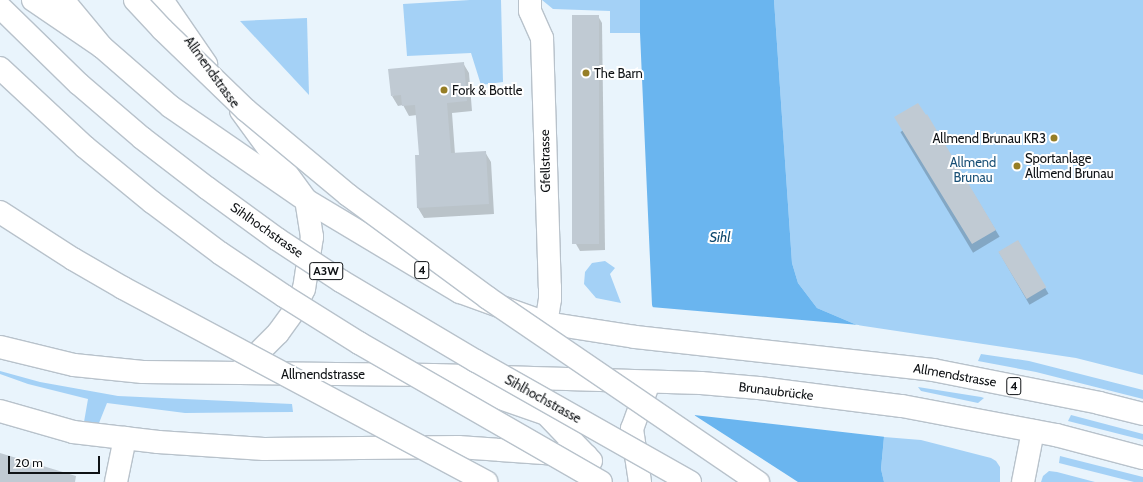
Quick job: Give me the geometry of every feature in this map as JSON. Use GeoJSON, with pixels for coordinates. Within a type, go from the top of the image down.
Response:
{"type":"FeatureCollection","features":[{"type":"Feature","properties":{"kind":"main road"},"geometry":{"type":"LineString","coordinates":[[34,0],[102,46],[171,107],[306,200],[312,237],[304,289],[294,311],[278,333],[237,374]]}},
{"type":"Feature","properties":{"kind":"main road"},"geometry":{"type":"LineString","coordinates":[[63,0],[102,46]]}},
{"type":"Feature","properties":{"kind":"main road"},"geometry":{"type":"LineString","coordinates":[[135,0],[162,29],[246,110],[354,200],[488,298],[758,482]]}},
{"type":"Feature","properties":{"kind":"main road","name":"Allmendstrasse"},"geometry":{"type":"LineString","coordinates":[[162,0],[201,58],[306,200],[460,292],[546,323],[634,337],[885,363],[941,371],[1100,403],[1143,414]]}},
{"type":"Feature","properties":{"kind":"main road","name":"Gfellstrasse"},"geometry":{"type":"LineString","coordinates":[[530,0],[530,11],[542,38],[550,287],[546,323]]}},
{"type":"Feature","properties":{"kind":"main road","name":"Sihlhochstrasse"},"geometry":{"type":"LineString","coordinates":[[0,7],[79,84],[142,138],[207,188],[278,239],[341,281],[476,361],[690,482]]}},
{"type":"Feature","properties":{"kind":"main road"},"geometry":{"type":"LineString","coordinates":[[0,68],[85,147],[152,202],[233,262],[358,344],[601,482]]}},
{"type":"Feature","properties":{"kind":"main road"},"geometry":{"type":"LineString","coordinates":[[0,212],[73,259],[123,288],[487,482]]}},
{"type":"Feature","properties":{"kind":"main road","name":"Allmendstrasse"},"geometry":{"type":"LineString","coordinates":[[5,347],[74,365],[143,372],[433,375],[649,382]]}},
{"type":"Feature","properties":{"kind":"main road"},"geometry":{"type":"LineString","coordinates":[[433,375],[546,414],[587,456],[609,482]]}},
{"type":"Feature","properties":{"kind":"main road"},"geometry":{"type":"LineString","coordinates":[[640,482],[632,429],[649,382]]}},
{"type":"Feature","properties":{"kind":"main road","name":"Brunaubrücke"},"geometry":{"type":"LineString","coordinates":[[649,382],[701,383],[759,388],[902,406],[1032,431]]}},
{"type":"Feature","properties":{"kind":"main road"},"geometry":{"type":"LineString","coordinates":[[0,410],[73,432],[158,442],[264,449],[458,447],[587,456]]}},
{"type":"Feature","properties":{"kind":"main road"},"geometry":{"type":"LineString","coordinates":[[1024,482],[1032,431],[1056,435],[1143,458]]}},
{"type":"Feature","properties":{"kind":"main road"},"geometry":{"type":"LineString","coordinates":[[116,482],[125,438]]}},
{"type":"Feature","properties":{"kind":"green space"},"geometry":{"type":"Polygon","coordinates":[[[470,0],[501,0],[503,82],[481,85],[471,53],[407,56],[403,4],[470,0]]]}},
{"type":"Feature","properties":{"kind":"green space"},"geometry":{"type":"Polygon","coordinates":[[[542,0],[640,0],[640,33],[610,33],[610,11],[553,9],[542,0]]]}},
{"type":"Feature","properties":{"kind":"green space","name":"Allmend Brunau"},"geometry":{"type":"Polygon","coordinates":[[[774,0],[1143,0],[1143,375],[1076,358],[857,325],[817,308],[798,283],[792,263],[774,0]]]}},
{"type":"Feature","properties":{"kind":"green space"},"geometry":{"type":"Polygon","coordinates":[[[307,18],[309,95],[240,21],[307,18]]]}},
{"type":"Feature","properties":{"kind":"green space"},"geometry":{"type":"Polygon","coordinates":[[[605,261],[615,268],[610,274],[621,303],[596,298],[584,284],[585,272],[592,263],[605,261]]]}},
{"type":"Feature","properties":{"kind":"green space"},"geometry":{"type":"Polygon","coordinates":[[[981,354],[1029,361],[1143,390],[1143,399],[1036,372],[978,361],[981,354]]]}},
{"type":"Feature","properties":{"kind":"green space"},"geometry":{"type":"Polygon","coordinates":[[[0,371],[40,382],[118,396],[292,404],[293,412],[185,413],[107,403],[99,423],[84,422],[88,399],[28,384],[0,374],[0,371]]]}},
{"type":"Feature","properties":{"kind":"green space"},"geometry":{"type":"Polygon","coordinates":[[[918,387],[984,398],[978,403],[921,391],[918,387]]]}},
{"type":"Feature","properties":{"kind":"green space"},"geometry":{"type":"Polygon","coordinates":[[[1071,415],[1143,434],[1143,440],[1068,421],[1071,415]]]}},
{"type":"Feature","properties":{"kind":"green space"},"geometry":{"type":"Polygon","coordinates":[[[884,437],[921,440],[991,458],[996,461],[1000,467],[1000,482],[884,482],[881,469],[884,437]]]}},
{"type":"Feature","properties":{"kind":"green space"},"geometry":{"type":"Polygon","coordinates":[[[1060,456],[1143,477],[1143,482],[1134,482],[1059,463],[1060,456]]]}},
{"type":"Feature","properties":{"kind":"green space"},"geometry":{"type":"Polygon","coordinates":[[[1049,471],[1095,482],[1041,482],[1043,476],[1049,471]]]}},
{"type":"Feature","properties":{"kind":"water","name":"Sihl"},"geometry":{"type":"Polygon","coordinates":[[[640,0],[774,0],[792,263],[798,283],[817,308],[857,325],[884,437],[881,469],[884,482],[715,482],[698,424],[652,305],[640,33],[640,0]]]}},
{"type":"Feature","properties":{"kind":"pier"},"geometry":{"type":"Polygon","coordinates":[[[651,307],[859,325],[886,437],[694,415],[798,482],[713,482],[696,425],[651,307]]]}},
{"type":"Feature","properties":{"kind":"building"},"geometry":{"type":"Polygon","coordinates":[[[572,15],[599,15],[599,244],[572,244],[572,15]]]}},
{"type":"Feature","properties":{"kind":"building"},"geometry":{"type":"Polygon","coordinates":[[[464,62],[467,101],[447,103],[451,153],[486,151],[489,204],[417,208],[415,155],[419,155],[415,105],[402,106],[401,95],[391,96],[388,69],[464,62]]]}},
{"type":"Feature","properties":{"kind":"building"},"geometry":{"type":"Polygon","coordinates":[[[918,103],[926,115],[927,114],[996,230],[972,244],[894,117],[918,103]]]}},
{"type":"Feature","properties":{"kind":"building"},"geometry":{"type":"Polygon","coordinates":[[[1018,240],[1046,287],[1027,299],[998,252],[1018,240]]]}},
{"type":"Feature","properties":{"kind":"building"},"geometry":{"type":"Polygon","coordinates":[[[0,453],[76,476],[75,482],[0,482],[0,453]]]}},
{"type":"Feature","properties":{"kind":"place","name":"The Barn"},"geometry":{"type":"Point","coordinates":[586,73]}},
{"type":"Feature","properties":{"kind":"place","name":"Fork & Bottle"},"geometry":{"type":"Point","coordinates":[444,90]}},
{"type":"Feature","properties":{"kind":"place","name":"Allmend Brunau KR3"},"geometry":{"type":"Point","coordinates":[1054,138]}},
{"type":"Feature","properties":{"kind":"place","name":"Sportanlage Allmend Brunau"},"geometry":{"type":"Point","coordinates":[1017,166]}}]}
